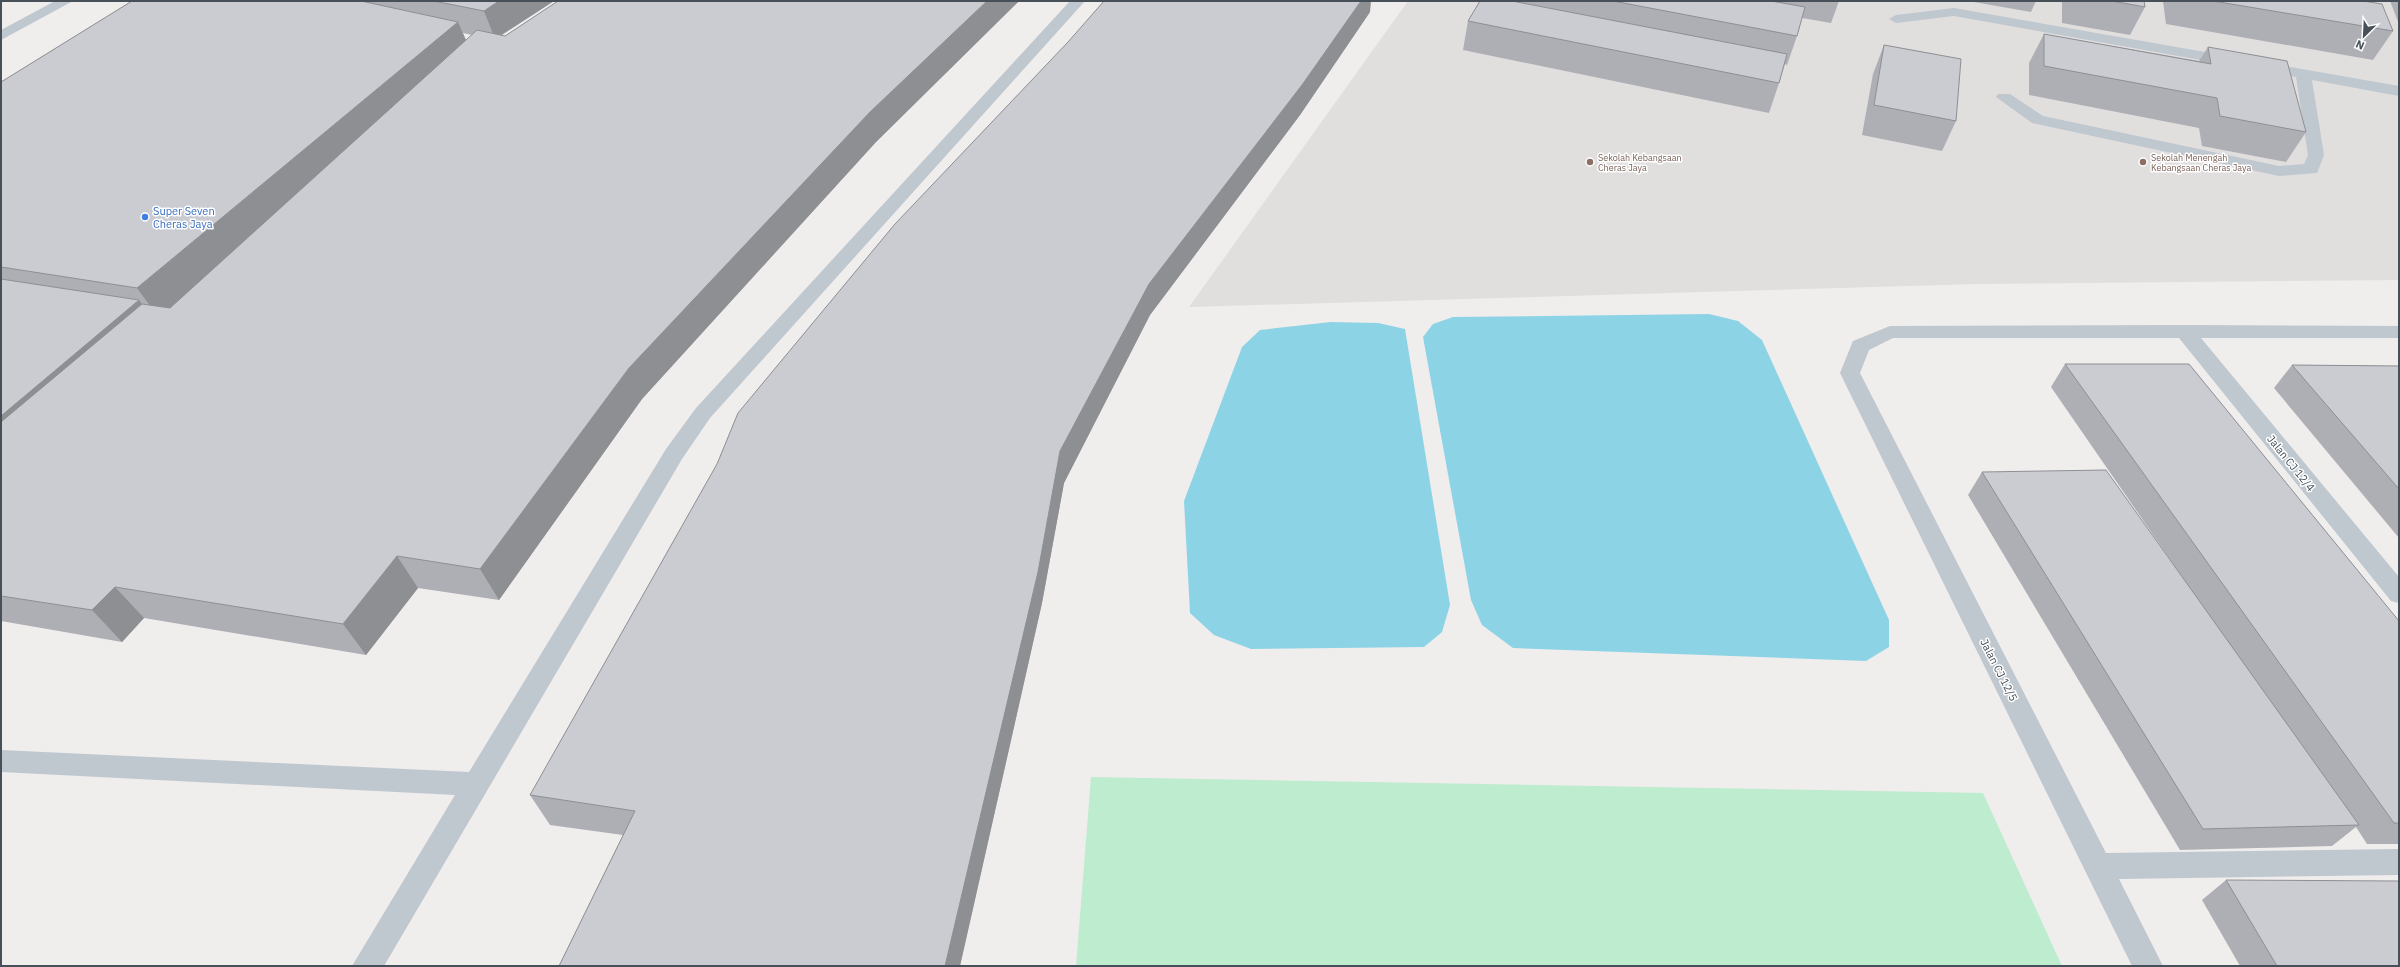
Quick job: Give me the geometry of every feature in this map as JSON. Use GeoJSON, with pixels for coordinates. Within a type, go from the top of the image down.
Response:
{"type":"FeatureCollection","features":[{"type":"Feature","properties":{"kind":"street"},"geometry":{"type":"LineString","coordinates":[[1,36],[66,1]]}},
{"type":"Feature","properties":{"kind":"street"},"geometry":{"type":"LineString","coordinates":[[367,966],[674,454],[703,413],[1078,1]]}},
{"type":"Feature","properties":{"kind":"street"},"geometry":{"type":"LineString","coordinates":[[1896,19],[1954,12],[2399,91]]}},
{"type":"Feature","properties":{"kind":"street"},"geometry":{"type":"LineString","coordinates":[[2004,97],[2038,120],[2279,171],[2311,169],[2316,155],[2303,74]]}},
{"type":"Feature","properties":{"kind":"street"},"geometry":{"type":"LineString","coordinates":[[2184,331],[2399,332]]}},
{"type":"Feature","properties":{"kind":"street","name":"Jalan CJ 12/5"},"geometry":{"type":"LineString","coordinates":[[2148,966],[1850,373],[1860,346],[1890,332],[2184,331]]}},
{"type":"Feature","properties":{"kind":"street","name":"Jalan CJ 12/4"},"geometry":{"type":"LineString","coordinates":[[2184,331],[2399,594]]}},
{"type":"Feature","properties":{"kind":"street"},"geometry":{"type":"LineString","coordinates":[[1,761],[476,784]]}},
{"type":"Feature","properties":{"kind":"street"},"geometry":{"type":"LineString","coordinates":[[2098,866],[2399,862]]}},
{"type":"Feature","properties":{"kind":"shaded area"},"geometry":{"type":"Polygon","coordinates":[[[1408,1],[2399,1],[2399,280],[1977,284],[1189,307],[1408,1]]]}},
{"type":"Feature","properties":{"kind":"green space"},"geometry":{"type":"Polygon","coordinates":[[[1091,777],[1983,793],[2062,966],[1076,966],[1091,777]]]}},
{"type":"Feature","properties":{"kind":"water"},"geometry":{"type":"Polygon","coordinates":[[[1709,314],[1738,321],[1762,340],[1889,620],[1889,647],[1866,661],[1513,648],[1482,625],[1471,600],[1423,337],[1433,324],[1453,317],[1709,314]]]}},
{"type":"Feature","properties":{"kind":"water"},"geometry":{"type":"Polygon","coordinates":[[[1331,322],[1378,323],[1405,329],[1450,605],[1442,632],[1424,647],[1251,649],[1214,635],[1190,613],[1184,501],[1242,347],[1260,330],[1331,322]]]}},
{"type":"Feature","properties":{"kind":"building","name":"Super Seven Cheras Jaya"},"geometry":{"type":"Polygon","coordinates":[[[132,1],[361,1],[458,22],[137,288],[1,267],[1,82],[132,1]]]}},
{"type":"Feature","properties":{"kind":"building"},"geometry":{"type":"Polygon","coordinates":[[[434,1],[499,1],[484,11],[434,1]]]}},
{"type":"Feature","properties":{"kind":"building"},"geometry":{"type":"Polygon","coordinates":[[[558,1],[987,1],[870,112],[629,368],[480,569],[397,556],[343,624],[115,587],[92,610],[1,596],[1,422],[142,304],[170,308],[477,30],[505,36],[558,1]]]}},
{"type":"Feature","properties":{"kind":"building"},"geometry":{"type":"Polygon","coordinates":[[[1104,1],[1361,1],[1302,85],[1149,284],[1060,451],[1038,572],[945,966],[559,966],[635,811],[530,795],[717,464],[738,413],[895,224],[1068,42],[1104,1]]]}},
{"type":"Feature","properties":{"kind":"building"},"geometry":{"type":"Polygon","coordinates":[[[1480,1],[1512,1],[1787,54],[1779,83],[1468,21],[1480,1]]]}},
{"type":"Feature","properties":{"kind":"building"},"geometry":{"type":"Polygon","coordinates":[[[1613,1],[1771,1],[1805,7],[1797,36],[1613,1]]]}},
{"type":"Feature","properties":{"kind":"building"},"geometry":{"type":"Polygon","coordinates":[[[2112,1],[2144,1],[2145,7],[2112,1]]]}},
{"type":"Feature","properties":{"kind":"building"},"geometry":{"type":"Polygon","coordinates":[[[2213,1],[2363,1],[2382,4],[2393,31],[2213,1]]]}},
{"type":"Feature","properties":{"kind":"building"},"geometry":{"type":"Polygon","coordinates":[[[2044,34],[2211,64],[2208,47],[2287,61],[2306,132],[2220,116],[2217,98],[2044,66],[2044,34]]]}},
{"type":"Feature","properties":{"kind":"building"},"geometry":{"type":"Polygon","coordinates":[[[1884,45],[1961,59],[1956,121],[1874,105],[1884,45]]]}},
{"type":"Feature","properties":{"kind":"building"},"geometry":{"type":"Polygon","coordinates":[[[1,279],[139,300],[1,416],[1,279]]]}},
{"type":"Feature","properties":{"kind":"building"},"geometry":{"type":"Polygon","coordinates":[[[2065,364],[2189,364],[2399,621],[2399,823],[2394,823],[2065,364]]]}},
{"type":"Feature","properties":{"kind":"building"},"geometry":{"type":"Polygon","coordinates":[[[2292,365],[2399,366],[2399,489],[2292,365]]]}},
{"type":"Feature","properties":{"kind":"building"},"geometry":{"type":"Polygon","coordinates":[[[2106,470],[2359,825],[2203,829],[1982,472],[2106,470]]]}},
{"type":"Feature","properties":{"kind":"building"},"geometry":{"type":"Polygon","coordinates":[[[2226,880],[2399,881],[2399,966],[2277,966],[2226,880]]]}},
{"type":"Feature","properties":{"kind":"place","name":"Sekolah Kebangsaan Cheras Jaya"},"geometry":{"type":"Point","coordinates":[1590,162]}},
{"type":"Feature","properties":{"kind":"place","name":"Sekolah Menengah Kebangsaan Cheras Jaya"},"geometry":{"type":"Point","coordinates":[2143,162]}},
{"type":"Feature","properties":{"kind":"place","name":"Super Seven Cheras Jaya"},"geometry":{"type":"Point","coordinates":[145,217]}}]}
